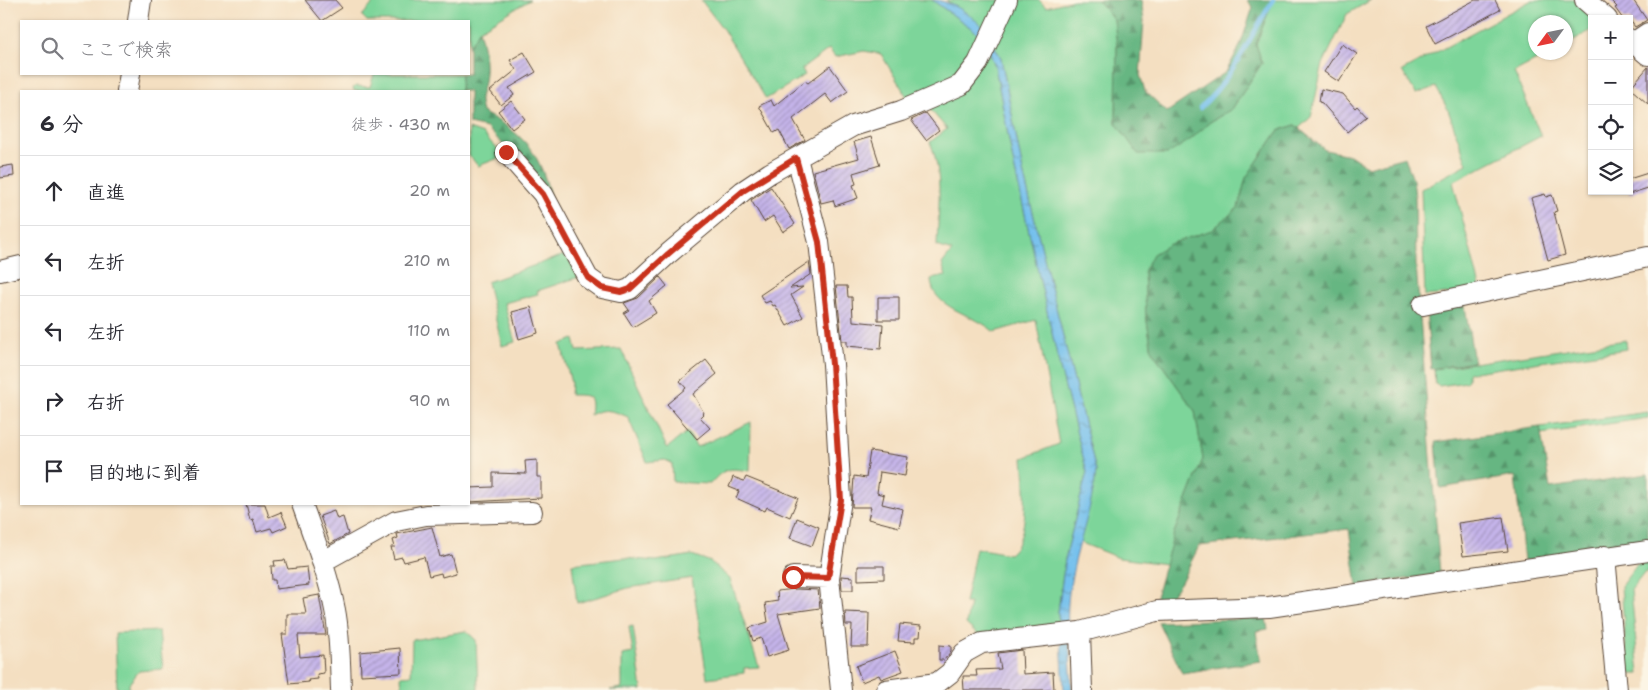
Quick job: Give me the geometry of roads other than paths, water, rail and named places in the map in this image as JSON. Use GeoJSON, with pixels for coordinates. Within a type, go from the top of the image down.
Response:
{"type":"FeatureCollection","features":[{"type":"Feature","properties":{"kind":"street"},"geometry":{"type":"LineString","coordinates":[[138,20],[141,0]]}},
{"type":"Feature","properties":{"kind":"street"},"geometry":{"type":"LineString","coordinates":[[506,152],[543,194],[588,278],[602,288],[621,292],[630,289],[668,254],[743,191],[796,158],[853,126],[901,111],[961,84],[978,63],[1007,0]]}},
{"type":"Feature","properties":{"kind":"street"},"geometry":{"type":"LineString","coordinates":[[1586,0],[1602,15]]}},
{"type":"Feature","properties":{"kind":"street"},"geometry":{"type":"LineString","coordinates":[[127,90],[130,75]]}},
{"type":"Feature","properties":{"kind":"street"},"geometry":{"type":"LineString","coordinates":[[796,158],[819,242],[832,364],[841,500],[828,578],[841,690]]}},
{"type":"Feature","properties":{"kind":"street"},"geometry":{"type":"LineString","coordinates":[[1423,305],[1648,257]]}},
{"type":"Feature","properties":{"kind":"street"},"geometry":{"type":"LineString","coordinates":[[0,271],[20,266]]}},
{"type":"Feature","properties":{"kind":"street"},"geometry":{"type":"LineString","coordinates":[[302,505],[322,562],[335,609],[340,652],[340,690]]}},
{"type":"Feature","properties":{"kind":"street"},"geometry":{"type":"LineString","coordinates":[[322,562],[396,521],[426,515],[532,512]]}},
{"type":"Feature","properties":{"kind":"street"},"geometry":{"type":"LineString","coordinates":[[886,690],[937,683],[950,673],[964,653],[982,643],[1080,632],[1157,611],[1269,606],[1648,551]]}},
{"type":"Feature","properties":{"kind":"street"},"geometry":{"type":"LineString","coordinates":[[1605,556],[1617,690]]}},
{"type":"Feature","properties":{"kind":"street"},"geometry":{"type":"LineString","coordinates":[[793,577],[828,578]]}},
{"type":"Feature","properties":{"kind":"street"},"geometry":{"type":"LineString","coordinates":[[1080,632],[1082,690]]}},
{"type":"Feature","properties":{"kind":"water"},"geometry":{"type":"Polygon","coordinates":[[[932,0],[955,6],[975,19],[986,30],[982,39],[974,30],[932,0]]]}},
{"type":"Feature","properties":{"kind":"water"},"geometry":{"type":"Polygon","coordinates":[[[993,43],[1001,58],[1023,172],[1096,471],[1089,510],[1070,586],[1068,626],[1059,628],[1058,612],[1065,559],[1087,472],[1060,368],[1014,166],[995,66],[989,51],[993,43]]]}},
{"type":"Feature","properties":{"kind":"water"},"geometry":{"type":"Polygon","coordinates":[[[1069,639],[1072,690],[1064,690],[1061,640],[1069,639]]]}},
{"type":"Feature","properties":{"kind":"waterway"},"geometry":{"type":"LineString","coordinates":[[1200,108],[1232,70],[1273,0]]}}]}
